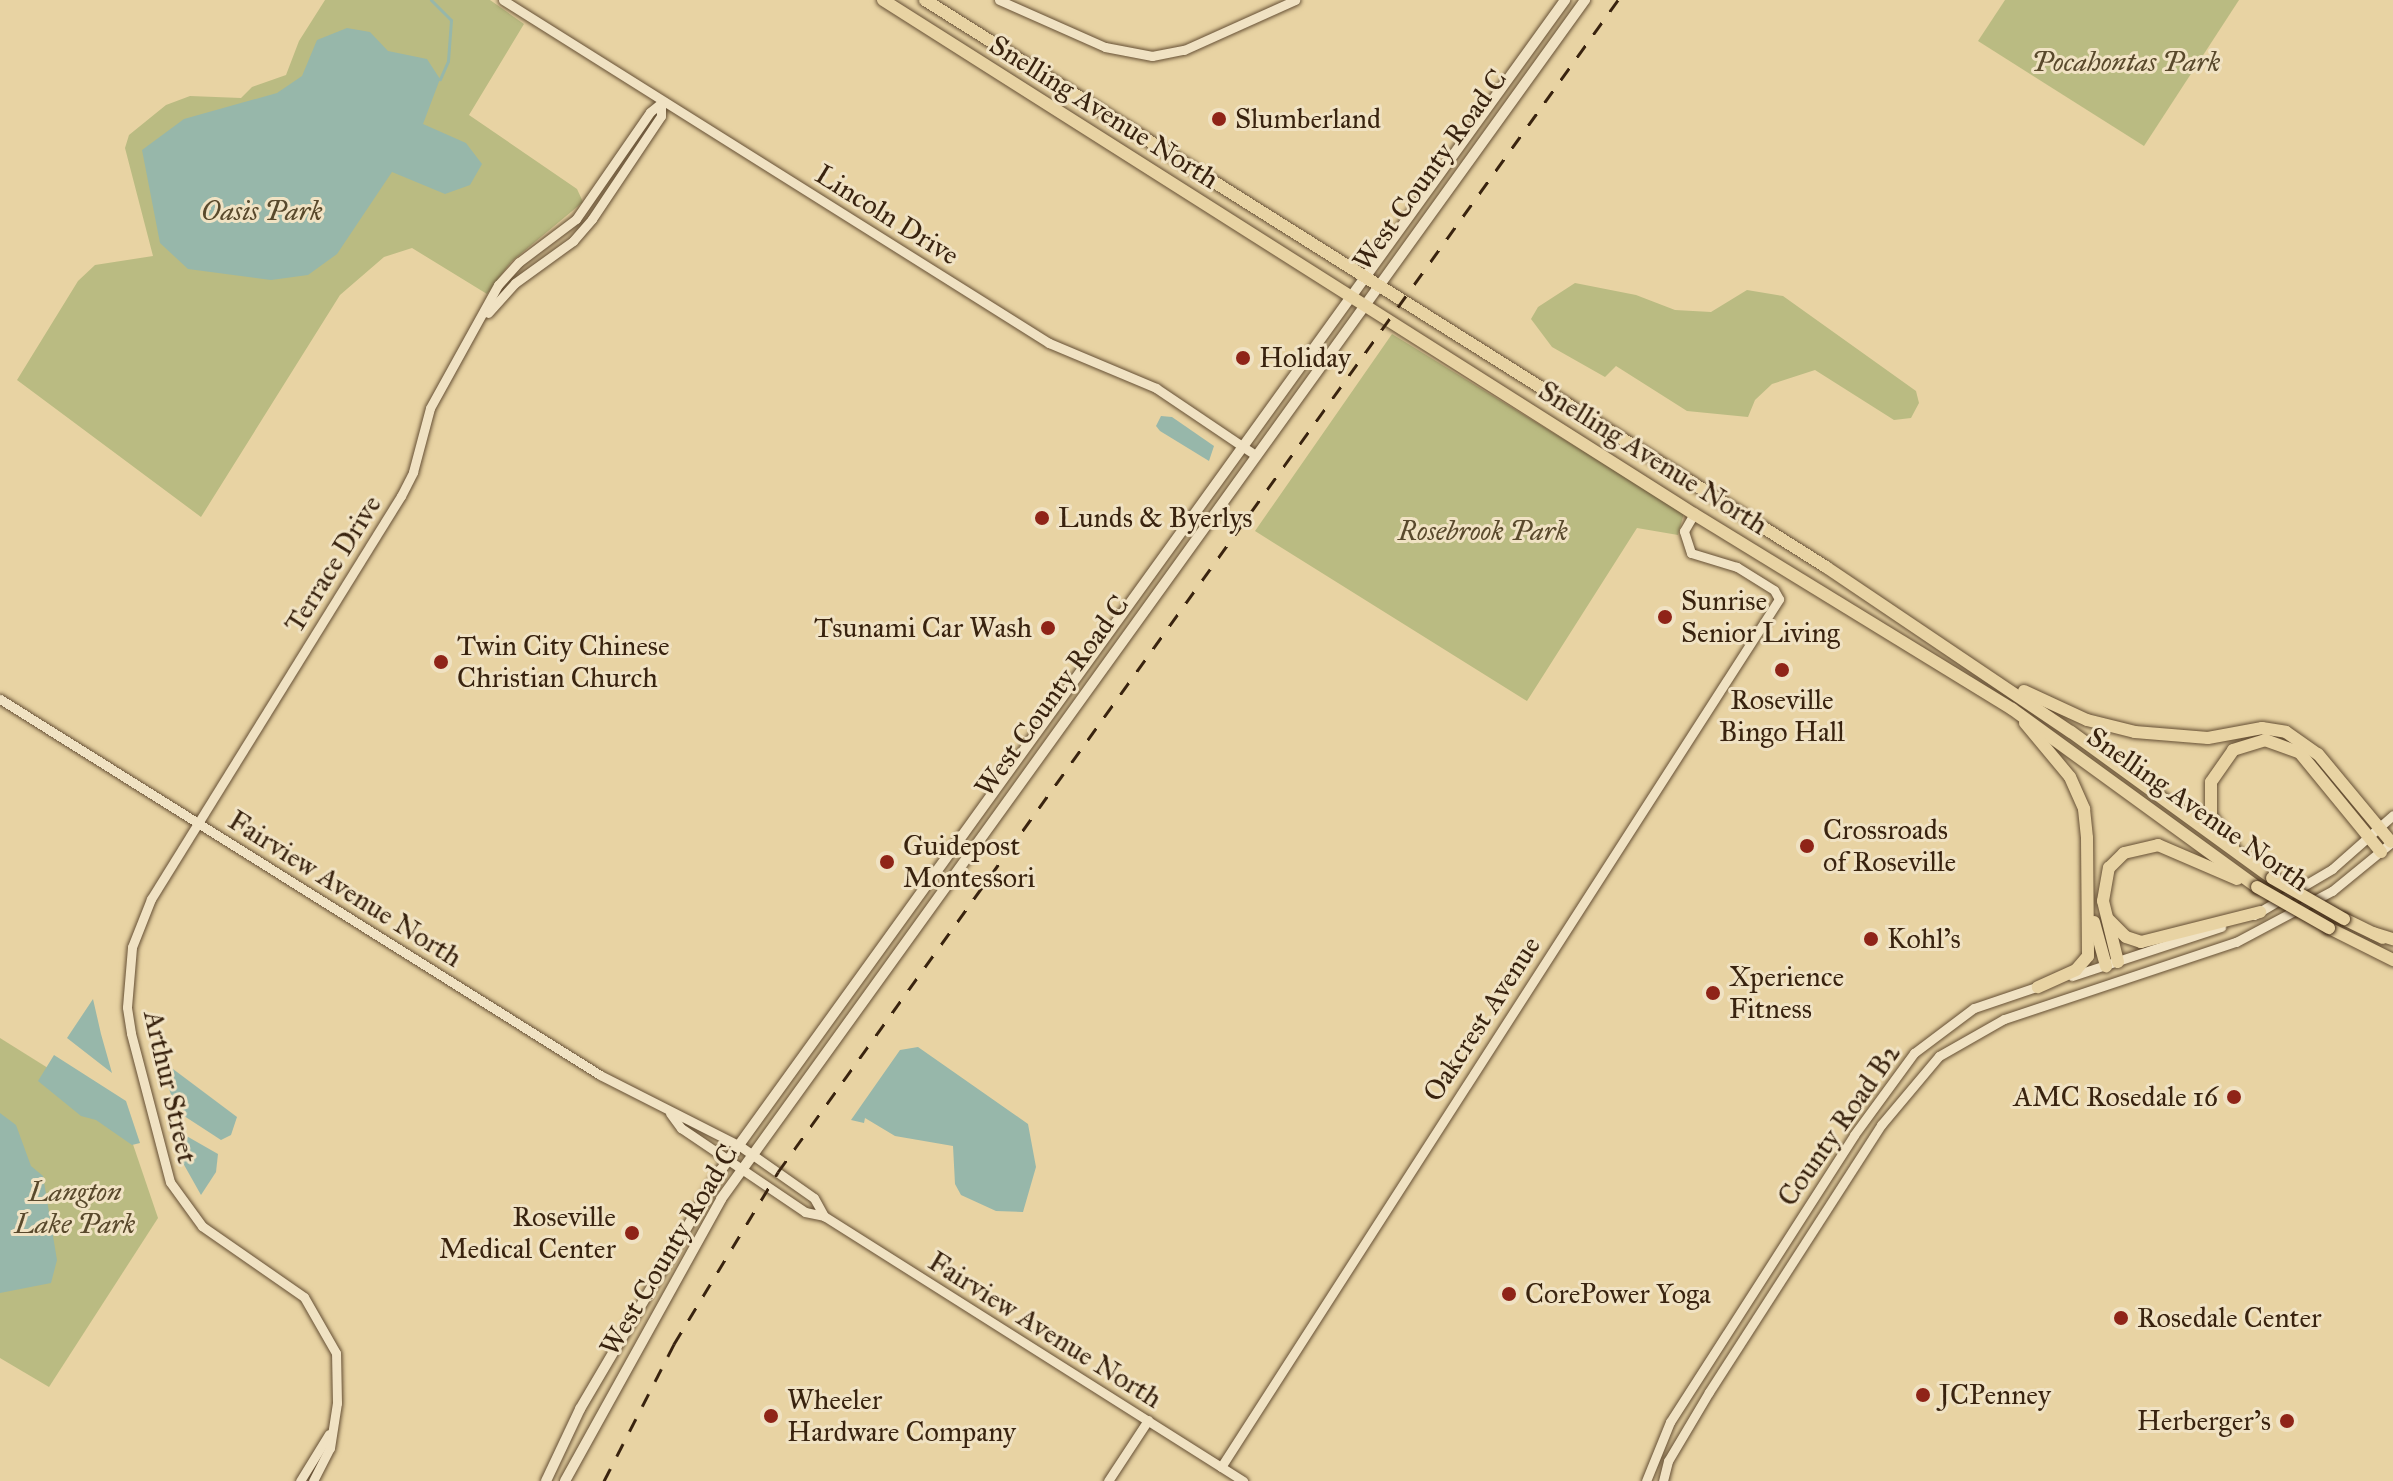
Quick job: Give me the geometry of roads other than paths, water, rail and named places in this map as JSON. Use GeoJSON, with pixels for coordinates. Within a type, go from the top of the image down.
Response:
{"type":"FeatureCollection","features":[{"type":"Feature","properties":{"kind":"highway","name":"Snelling Avenue North"},"geometry":{"type":"LineString","coordinates":[[883,0],[1694,514],[2012,709],[2254,886],[2393,960]]}},
{"type":"Feature","properties":{"kind":"highway","name":"Snelling Avenue North"},"geometry":{"type":"LineString","coordinates":[[925,0],[1363,274],[1965,659],[2259,870],[2344,919],[2393,941]]}},
{"type":"Feature","properties":{"kind":"highway"},"geometry":{"type":"LineString","coordinates":[[1965,659],[2064,711],[2135,732],[2208,738],[2262,728],[2286,732],[2318,754],[2392,841]]}},
{"type":"Feature","properties":{"kind":"highway"},"geometry":{"type":"LineString","coordinates":[[2012,709],[2057,757],[2078,792],[2087,838],[2088,956],[2076,970],[2038,987]]}},
{"type":"Feature","properties":{"kind":"highway"},"geometry":{"type":"LineString","coordinates":[[2259,870],[2220,834],[2209,805],[2218,765],[2233,750],[2254,741],[2277,741],[2298,751],[2381,852]]}},
{"type":"Feature","properties":{"kind":"highway"},"geometry":{"type":"LineString","coordinates":[[2112,964],[2103,912],[2109,868],[2142,845],[2158,845],[2254,886]]}},
{"type":"Feature","properties":{"kind":"highway"},"geometry":{"type":"LineString","coordinates":[[2086,880],[2112,964]]}},
{"type":"Feature","properties":{"kind":"highway"},"geometry":{"type":"LineString","coordinates":[[2103,912],[2126,937],[2141,942],[2260,912]]}},
{"type":"Feature","properties":{"kind":"main road","name":"West County Road C"},"geometry":{"type":"LineString","coordinates":[[546,1481],[625,1330],[729,1161],[1240,444],[1565,0]]}},
{"type":"Feature","properties":{"kind":"main road","name":"West County Road C"},"geometry":{"type":"LineString","coordinates":[[565,1481],[742,1170],[1254,454],[1585,0]]}},
{"type":"Feature","properties":{"kind":"main road"},"geometry":{"type":"LineString","coordinates":[[1524,54],[1526,78]]}},
{"type":"Feature","properties":{"kind":"street","name":"Lincoln Drive"},"geometry":{"type":"LineString","coordinates":[[503,0],[1049,343],[1156,388],[1254,454]]}},
{"type":"Feature","properties":{"kind":"street"},"geometry":{"type":"LineString","coordinates":[[999,0],[1105,47],[1152,56],[1192,47],[1295,0]]}},
{"type":"Feature","properties":{"kind":"street","name":"Terrace Drive"},"geometry":{"type":"LineString","coordinates":[[199,823],[401,496],[413,472],[430,408],[505,276],[576,219],[650,112],[661,103],[661,116],[592,219],[573,241],[521,277],[483,319]]}},
{"type":"Feature","properties":{"kind":"street","name":"Oakcrest Avenue"},"geometry":{"type":"LineString","coordinates":[[1221,1467],[1778,595],[1737,567],[1691,553],[1684,531],[1694,514]]}},
{"type":"Feature","properties":{"kind":"street","name":"Fairview Avenue North"},"geometry":{"type":"LineString","coordinates":[[0,699],[600,1075],[740,1146],[814,1198],[824,1216]]}},
{"type":"Feature","properties":{"kind":"street","name":"County Road B2"},"geometry":{"type":"LineString","coordinates":[[1646,1481],[1670,1422],[1905,1065],[1935,1034],[1974,1008],[2260,912],[2321,877],[2370,838],[2393,815]]}},
{"type":"Feature","properties":{"kind":"street","name":"Arthur Street"},"geometry":{"type":"LineString","coordinates":[[199,823],[139,922],[128,980],[133,1042],[160,1156],[190,1214],[304,1297],[336,1353],[337,1403],[329,1434]]}},
{"type":"Feature","properties":{"kind":"street","name":"County Road B2"},"geometry":{"type":"LineString","coordinates":[[1663,1481],[1668,1461],[1709,1392],[1918,1076],[1982,1027],[2216,951],[2287,917],[2381,852],[2392,841]]}},
{"type":"Feature","properties":{"kind":"street"},"geometry":{"type":"LineString","coordinates":[[2112,964],[2124,981]]}},
{"type":"Feature","properties":{"kind":"street"},"geometry":{"type":"LineString","coordinates":[[2112,964],[2112,985]]}},
{"type":"Feature","properties":{"kind":"street","name":"Fairview Avenue North"},"geometry":{"type":"LineString","coordinates":[[669,1112],[681,1128],[805,1212],[824,1216],[1243,1481]]}},
{"type":"Feature","properties":{"kind":"street"},"geometry":{"type":"LineString","coordinates":[[1108,1481],[1148,1420]]}},
{"type":"Feature","properties":{"kind":"street"},"geometry":{"type":"LineString","coordinates":[[300,1481],[329,1434]]}},
{"type":"Feature","properties":{"kind":"street"},"geometry":{"type":"LineString","coordinates":[[313,1481],[330,1448],[329,1434]]}},
{"type":"Feature","properties":{"kind":"waterway"},"geometry":{"type":"LineString","coordinates":[[431,0],[451,20],[448,61],[440,79]]}},
{"type":"Feature","properties":{"kind":"railway"},"geometry":{"type":"LineString","coordinates":[[604,1481],[674,1344],[778,1172],[1618,0]]}},
{"type":"Feature","properties":{"kind":"place","name":"Slumberland"},"geometry":{"type":"Point","coordinates":[1219,119]}},
{"type":"Feature","properties":{"kind":"place","name":"Holiday"},"geometry":{"type":"Point","coordinates":[1243,358]}},
{"type":"Feature","properties":{"kind":"place","name":"Lunds & Byerlys"},"geometry":{"type":"Point","coordinates":[1042,518]}},
{"type":"Feature","properties":{"kind":"place","name":"Sunrise Senior Living"},"geometry":{"type":"Point","coordinates":[1665,617]}},
{"type":"Feature","properties":{"kind":"place","name":"Tsunami Car Wash"},"geometry":{"type":"Point","coordinates":[1048,628]}},
{"type":"Feature","properties":{"kind":"place","name":"Twin City Chinese Christian Church"},"geometry":{"type":"Point","coordinates":[441,662]}},
{"type":"Feature","properties":{"kind":"place","name":"Roseville Bingo Hall"},"geometry":{"type":"Point","coordinates":[1782,670]}},
{"type":"Feature","properties":{"kind":"place","name":"Crossroads of Roseville"},"geometry":{"type":"Point","coordinates":[1807,846]}},
{"type":"Feature","properties":{"kind":"place","name":"Guidepost Montessori"},"geometry":{"type":"Point","coordinates":[887,862]}},
{"type":"Feature","properties":{"kind":"place","name":"Kohl's"},"geometry":{"type":"Point","coordinates":[1871,939]}},
{"type":"Feature","properties":{"kind":"place","name":"Xperience Fitness"},"geometry":{"type":"Point","coordinates":[1713,993]}},
{"type":"Feature","properties":{"kind":"place","name":"AMC Rosedale 16"},"geometry":{"type":"Point","coordinates":[2234,1097]}},
{"type":"Feature","properties":{"kind":"place","name":"Roseville Medical Center"},"geometry":{"type":"Point","coordinates":[632,1233]}},
{"type":"Feature","properties":{"kind":"place","name":"CorePower Yoga"},"geometry":{"type":"Point","coordinates":[1509,1294]}},
{"type":"Feature","properties":{"kind":"place","name":"Rosedale Center"},"geometry":{"type":"Point","coordinates":[2121,1318]}},
{"type":"Feature","properties":{"kind":"place","name":"JCPenney"},"geometry":{"type":"Point","coordinates":[1923,1395]}},
{"type":"Feature","properties":{"kind":"place","name":"Wheeler Hardware Company"},"geometry":{"type":"Point","coordinates":[771,1416]}},
{"type":"Feature","properties":{"kind":"place","name":"Herberger's"},"geometry":{"type":"Point","coordinates":[2287,1421]}},
{"type":"Feature","properties":{"kind":"park label","name":"Pocahontas Park"},"geometry":{"type":"Point","coordinates":[2126,62]}},
{"type":"Feature","properties":{"kind":"park label","name":"Oasis Park"},"geometry":{"type":"Point","coordinates":[262,211]}},
{"type":"Feature","properties":{"kind":"park label","name":"Rosebrook Park"},"geometry":{"type":"Point","coordinates":[1483,531]}},
{"type":"Feature","properties":{"kind":"park label","name":"Langton Lake Park"},"geometry":{"type":"Point","coordinates":[75,1208]}}]}
